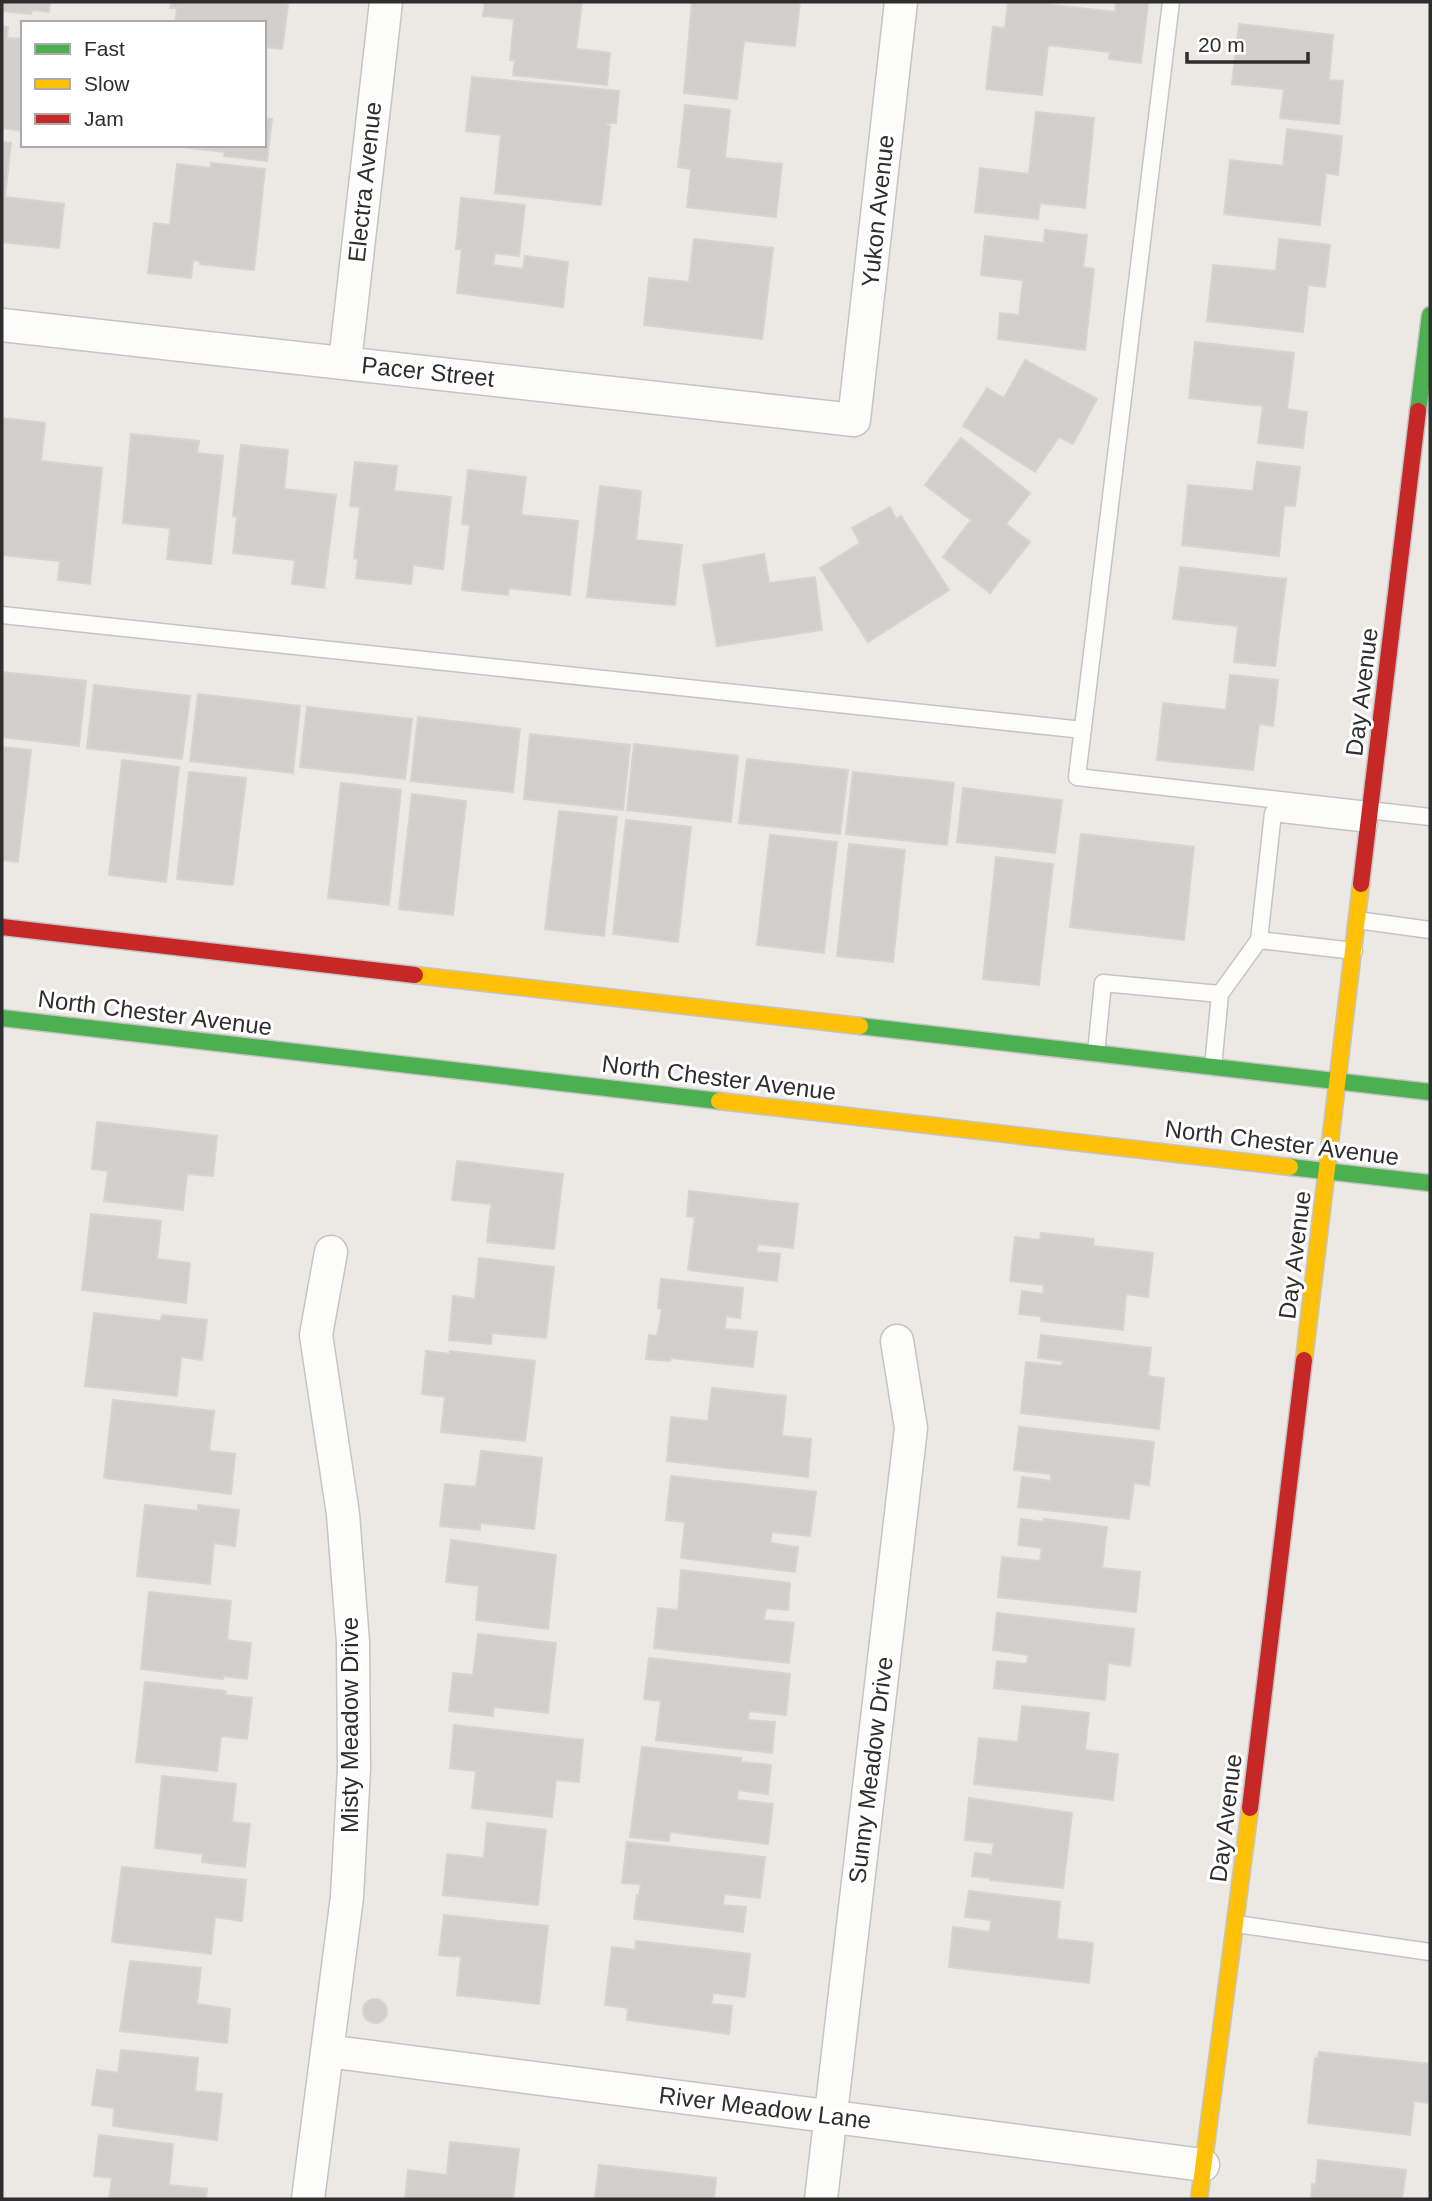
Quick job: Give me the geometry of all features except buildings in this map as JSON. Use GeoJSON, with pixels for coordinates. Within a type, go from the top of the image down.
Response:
{"type":"FeatureCollection","features":[{"type":"Feature","properties":{"kind":"main road","name":"Day Avenue"},"geometry":{"type":"LineString","coordinates":[[1199,2199],[1236,1924],[1430,315]]}},
{"type":"Feature","properties":{"kind":"main road"},"geometry":{"type":"LineString","coordinates":[[2,927],[1430,1092]]}},
{"type":"Feature","properties":{"kind":"main road","name":"North Chester Avenue"},"geometry":{"type":"LineString","coordinates":[[2,1018],[1430,1183]]}},
{"type":"Feature","properties":{"kind":"street","name":"Electra Avenue"},"geometry":{"type":"LineString","coordinates":[[345,362],[386,2]]}},
{"type":"Feature","properties":{"kind":"street","name":"Yukon Avenue"},"geometry":{"type":"LineString","coordinates":[[854,420],[901,2]]}},
{"type":"Feature","properties":{"kind":"street","name":"Pacer Street"},"geometry":{"type":"LineString","coordinates":[[2,325],[854,420]]}},
{"type":"Feature","properties":{"kind":"street","name":"Misty Meadow Drive"},"geometry":{"type":"LineString","coordinates":[[308,2199],[347,1897],[354,1769],[353,1642],[343,1514],[316,1335],[331,1252]]}},
{"type":"Feature","properties":{"kind":"street","name":"Sunny Meadow Drive"},"geometry":{"type":"LineString","coordinates":[[821,2199],[911,1428],[897,1341]]}},
{"type":"Feature","properties":{"kind":"street","name":"River Meadow Lane"},"geometry":{"type":"LineString","coordinates":[[327,2051],[1203,2165]]}},
{"type":"Feature","properties":{"kind":"lane"},"geometry":{"type":"LineString","coordinates":[[1171,2],[1077,777],[1370,817]]}},
{"type":"Feature","properties":{"kind":"lane"},"geometry":{"type":"LineString","coordinates":[[2,615],[1083,730]]}},
{"type":"Feature","properties":{"kind":"lane"},"geometry":{"type":"LineString","coordinates":[[1213,1067],[1220,994],[1259,940],[1273,813],[1430,817]]}},
{"type":"Feature","properties":{"kind":"lane"},"geometry":{"type":"LineString","coordinates":[[1357,920],[1430,930]]}},
{"type":"Feature","properties":{"kind":"lane"},"geometry":{"type":"LineString","coordinates":[[1259,940],[1354,951]]}},
{"type":"Feature","properties":{"kind":"lane"},"geometry":{"type":"LineString","coordinates":[[1096,1053],[1103,983],[1220,994]]}},
{"type":"Feature","properties":{"kind":"lane"},"geometry":{"type":"LineString","coordinates":[[1236,1924],[1430,1952]]}},
{"type":"Feature","properties":{"kind":"traffic: fast"},"geometry":{"type":"LineString","coordinates":[[1418,411],[1430,315]]}},
{"type":"Feature","properties":{"kind":"traffic: fast"},"geometry":{"type":"LineString","coordinates":[[2,1018],[719,1101]]}},
{"type":"Feature","properties":{"kind":"traffic: fast"},"geometry":{"type":"LineString","coordinates":[[860,1026],[1430,1092]]}},
{"type":"Feature","properties":{"kind":"traffic: fast"},"geometry":{"type":"LineString","coordinates":[[1290,1167],[1430,1183]]}},
{"type":"Feature","properties":{"kind":"traffic: slow"},"geometry":{"type":"LineString","coordinates":[[1304,1360],[1361,884]]}},
{"type":"Feature","properties":{"kind":"traffic: slow"},"geometry":{"type":"LineString","coordinates":[[415,975],[860,1026]]}},
{"type":"Feature","properties":{"kind":"traffic: slow"},"geometry":{"type":"LineString","coordinates":[[719,1101],[1290,1167]]}},
{"type":"Feature","properties":{"kind":"traffic: slow"},"geometry":{"type":"LineString","coordinates":[[1199,2199],[1250,1808]]}},
{"type":"Feature","properties":{"kind":"traffic: jam"},"geometry":{"type":"LineString","coordinates":[[1361,884],[1418,411]]}},
{"type":"Feature","properties":{"kind":"traffic: jam"},"geometry":{"type":"LineString","coordinates":[[2,927],[415,975]]}},
{"type":"Feature","properties":{"kind":"traffic: jam"},"geometry":{"type":"LineString","coordinates":[[1250,1808],[1304,1360]]}}]}
